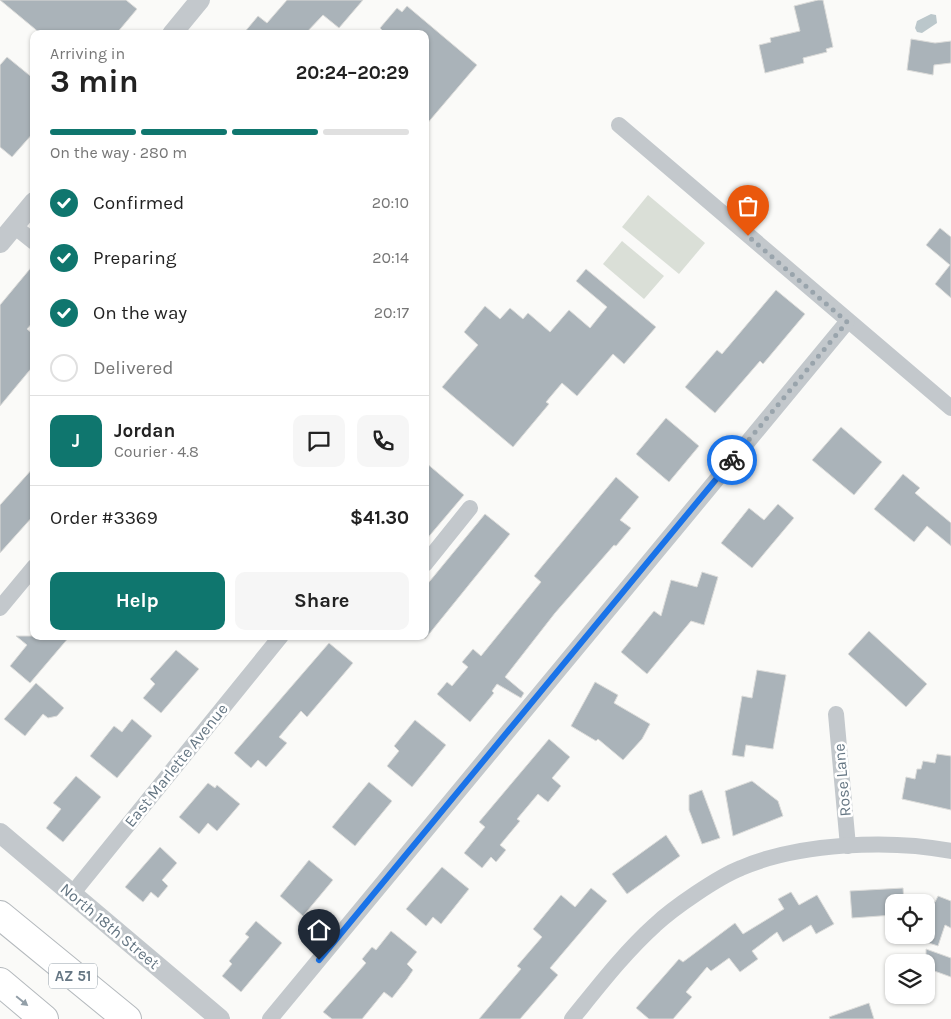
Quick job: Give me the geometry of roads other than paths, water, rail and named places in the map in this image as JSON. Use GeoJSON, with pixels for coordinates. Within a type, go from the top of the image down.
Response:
{"type":"FeatureCollection","features":[{"type":"Feature","properties":{"kind":"highway","name":"AZ 51"},"geometry":{"type":"LineString","coordinates":[[0,915],[126,1019]]}},
{"type":"Feature","properties":{"kind":"highway"},"geometry":{"type":"LineString","coordinates":[[0,982],[44,1019]]}},
{"type":"Feature","properties":{"kind":"street"},"geometry":{"type":"LineString","coordinates":[[175,30],[200,0]]}},
{"type":"Feature","properties":{"kind":"street"},"geometry":{"type":"LineString","coordinates":[[619,125],[847,322],[951,408]]}},
{"type":"Feature","properties":{"kind":"street"},"geometry":{"type":"LineString","coordinates":[[0,243],[30,207]]}},
{"type":"Feature","properties":{"kind":"street"},"geometry":{"type":"LineString","coordinates":[[14,226],[30,239]]}},
{"type":"Feature","properties":{"kind":"street"},"geometry":{"type":"LineString","coordinates":[[270,1019],[847,322]]}},
{"type":"Feature","properties":{"kind":"street"},"geometry":{"type":"LineString","coordinates":[[429,556],[470,508]]}},
{"type":"Feature","properties":{"kind":"street"},"geometry":{"type":"LineString","coordinates":[[0,608],[30,573]]}},
{"type":"Feature","properties":{"kind":"street","name":"East Marlette Avenue"},"geometry":{"type":"LineString","coordinates":[[72,894],[278,640]]}},
{"type":"Feature","properties":{"kind":"street","name":"Rose Lane"},"geometry":{"type":"LineString","coordinates":[[836,714],[848,846]]}},
{"type":"Feature","properties":{"kind":"street","name":"North 18th Street"},"geometry":{"type":"LineString","coordinates":[[0,833],[220,1019]]}},
{"type":"Feature","properties":{"kind":"street"},"geometry":{"type":"LineString","coordinates":[[572,1019],[619,961],[650,930],[690,899],[740,868],[797,851],[848,846],[926,846],[951,851]]}}]}
